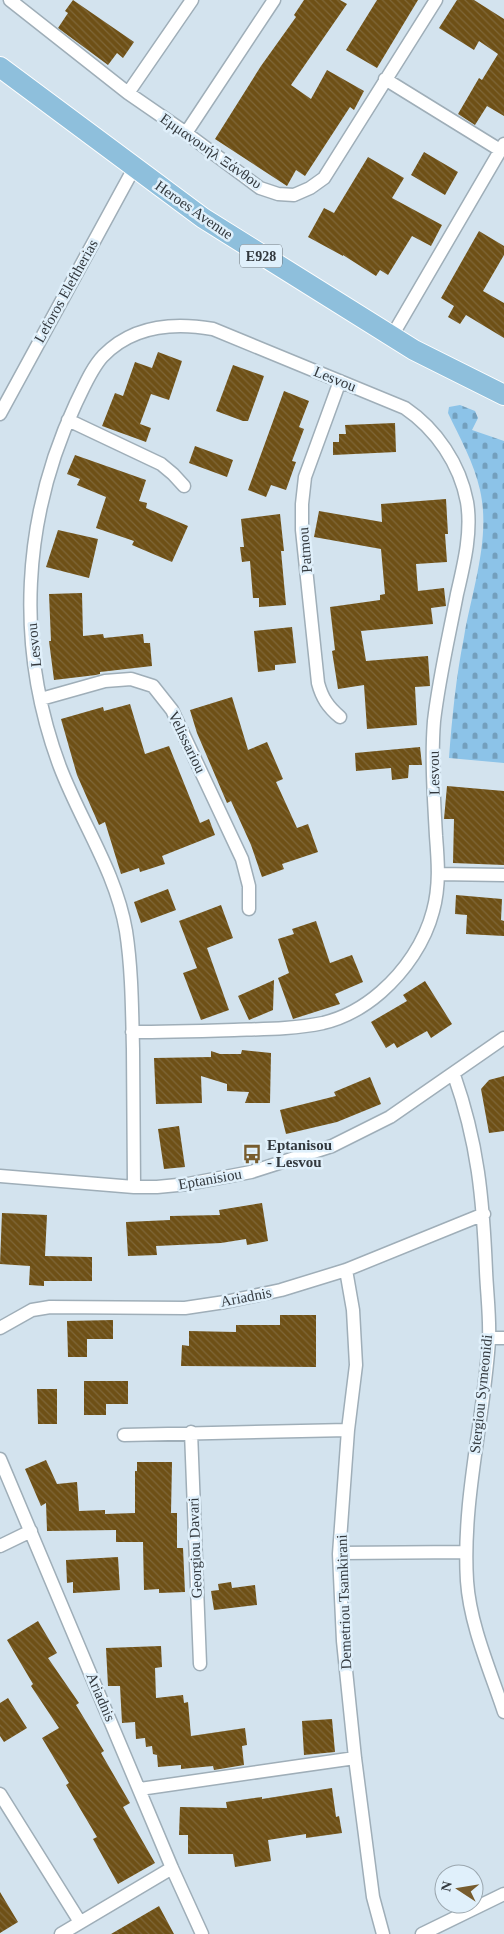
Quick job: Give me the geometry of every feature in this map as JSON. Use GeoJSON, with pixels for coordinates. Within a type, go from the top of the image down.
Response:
{"type":"FeatureCollection","features":[{"type":"Feature","properties":{"kind":"main road","name":"Heroes Avenue"},"geometry":{"type":"LineString","coordinates":[[0,67],[203,218],[392,336],[450,369],[504,395]]}},
{"type":"Feature","properties":{"kind":"street"},"geometry":{"type":"LineString","coordinates":[[128,94],[192,0]]}},
{"type":"Feature","properties":{"kind":"street"},"geometry":{"type":"LineString","coordinates":[[186,132],[274,0]]}},
{"type":"Feature","properties":{"kind":"street","name":"Εμμανουήλ Ξάνθου"},"geometry":{"type":"LineString","coordinates":[[13,1],[128,94],[186,132],[260,188],[278,194],[294,195],[310,188],[324,178],[436,0]]}},
{"type":"Feature","properties":{"kind":"street"},"geometry":{"type":"LineString","coordinates":[[385,79],[502,147],[392,336]]}},
{"type":"Feature","properties":{"kind":"street","name":"Leforos Eleftherias"},"geometry":{"type":"LineString","coordinates":[[0,414],[134,168]]}},
{"type":"Feature","properties":{"kind":"street","name":"Lesvou"},"geometry":{"type":"LineString","coordinates":[[132,1032],[289,1027],[323,1022],[343,1016],[364,1005],[398,976],[411,959],[433,912],[438,874],[432,760],[434,720],[466,551],[467,503],[461,481],[444,446],[419,418],[405,408],[213,329],[190,325],[167,325],[146,330],[122,340],[103,356],[90,375],[68,420],[44,486],[37,518],[32,563],[30,612],[35,664],[48,731],[61,768],[99,849],[126,929],[131,978],[134,1187]]}},
{"type":"Feature","properties":{"kind":"street","name":"Patmou"},"geometry":{"type":"LineString","coordinates":[[340,381],[305,477],[302,504],[302,530],[318,683],[328,706],[340,717]]}},
{"type":"Feature","properties":{"kind":"street"},"geometry":{"type":"LineString","coordinates":[[68,420],[161,464],[184,486]]}},
{"type":"Feature","properties":{"kind":"street","name":"Velissariou"},"geometry":{"type":"LineString","coordinates":[[41,699],[105,681],[132,679],[153,686],[172,710],[242,859],[249,886],[249,909]]}},
{"type":"Feature","properties":{"kind":"street"},"geometry":{"type":"LineString","coordinates":[[438,874],[504,875]]}},
{"type":"Feature","properties":{"kind":"street","name":"Eptanisiou"},"geometry":{"type":"LineString","coordinates":[[0,1176],[134,1187],[173,1186],[218,1179],[279,1164],[332,1146],[390,1117],[454,1075],[504,1038]]}},
{"type":"Feature","properties":{"kind":"street","name":"Stergiou Symeonidi"},"geometry":{"type":"LineString","coordinates":[[454,1075],[473,1137],[481,1182],[489,1338],[466,1552],[467,1583],[481,1644],[501,1692],[504,1712]]}},
{"type":"Feature","properties":{"kind":"street","name":"Ariadnis"},"geometry":{"type":"LineString","coordinates":[[0,1328],[32,1310],[50,1307],[185,1308],[281,1290],[346,1270],[484,1214]]}},
{"type":"Feature","properties":{"kind":"street","name":"Demetriou Tsamkirani"},"geometry":{"type":"LineString","coordinates":[[346,1270],[353,1310],[356,1365],[348,1430],[339,1554],[343,1641],[355,1758],[373,1897],[383,1934]]}},
{"type":"Feature","properties":{"kind":"street"},"geometry":{"type":"LineString","coordinates":[[489,1338],[504,1338]]}},
{"type":"Feature","properties":{"kind":"street"},"geometry":{"type":"LineString","coordinates":[[124,1434],[348,1430]]}},
{"type":"Feature","properties":{"kind":"street","name":"Georgiou Davari"},"geometry":{"type":"LineString","coordinates":[[191,1432],[200,1664]]}},
{"type":"Feature","properties":{"kind":"street","name":"Ariadnis"},"geometry":{"type":"LineString","coordinates":[[0,1459],[172,1868],[202,1934]]}},
{"type":"Feature","properties":{"kind":"street"},"geometry":{"type":"LineString","coordinates":[[0,1546],[31,1531]]}},
{"type":"Feature","properties":{"kind":"street"},"geometry":{"type":"LineString","coordinates":[[339,1554],[466,1552]]}},
{"type":"Feature","properties":{"kind":"street"},"geometry":{"type":"LineString","coordinates":[[140,1789],[355,1758]]}},
{"type":"Feature","properties":{"kind":"street"},"geometry":{"type":"LineString","coordinates":[[0,1794],[80,1922]]}},
{"type":"Feature","properties":{"kind":"street"},"geometry":{"type":"LineString","coordinates":[[61,1934],[172,1868]]}},
{"type":"Feature","properties":{"kind":"street"},"geometry":{"type":"LineString","coordinates":[[422,1934],[504,1894]]}},
{"type":"Feature","properties":{"kind":"green space"},"geometry":{"type":"Polygon","coordinates":[[[460,405],[475,411],[478,418],[472,430],[504,441],[504,763],[449,758],[459,667],[479,564],[483,527],[483,508],[474,470],[448,413],[449,407],[460,405]]]}},
{"type":"Feature","properties":{"kind":"building"},"geometry":{"type":"Polygon","coordinates":[[[73,0],[134,42],[123,58],[117,53],[108,65],[58,28],[68,13],[65,11],[73,0]]]}},
{"type":"Feature","properties":{"kind":"building"},"geometry":{"type":"Polygon","coordinates":[[[304,0],[340,0],[347,4],[291,85],[311,99],[327,70],[364,91],[354,110],[350,107],[305,176],[296,170],[287,186],[215,139],[261,66],[296,17],[294,15],[304,0]]]}},
{"type":"Feature","properties":{"kind":"building"},"geometry":{"type":"Polygon","coordinates":[[[377,0],[418,0],[377,68],[346,50],[377,0]]]}},
{"type":"Feature","properties":{"kind":"building"},"geometry":{"type":"Polygon","coordinates":[[[457,0],[474,0],[504,19],[504,116],[487,106],[475,125],[458,114],[479,78],[482,80],[498,54],[479,41],[474,50],[439,28],[457,0]]]}},
{"type":"Feature","properties":{"kind":"building"},"geometry":{"type":"Polygon","coordinates":[[[424,152],[458,172],[445,195],[411,175],[424,152]]]}},
{"type":"Feature","properties":{"kind":"building"},"geometry":{"type":"Polygon","coordinates":[[[368,157],[404,178],[392,198],[442,225],[431,246],[412,236],[388,275],[380,270],[376,276],[343,255],[308,237],[324,208],[334,213],[368,157]]]}},
{"type":"Feature","properties":{"kind":"building"},"geometry":{"type":"Polygon","coordinates":[[[479,231],[504,246],[504,255],[483,291],[504,303],[504,338],[466,315],[460,324],[448,317],[454,306],[441,298],[479,231]]]}},
{"type":"Feature","properties":{"kind":"building"},"geometry":{"type":"Polygon","coordinates":[[[158,352],[182,361],[169,400],[151,394],[140,424],[151,428],[146,442],[102,426],[115,393],[123,396],[135,362],[152,368],[158,352]]]}},
{"type":"Feature","properties":{"kind":"building"},"geometry":{"type":"Polygon","coordinates":[[[233,365],[264,376],[248,421],[216,411],[233,365]]]}},
{"type":"Feature","properties":{"kind":"building"},"geometry":{"type":"Polygon","coordinates":[[[284,391],[309,401],[299,427],[304,429],[292,461],[296,462],[286,490],[271,485],[266,497],[248,490],[284,391]]]}},
{"type":"Feature","properties":{"kind":"building"},"geometry":{"type":"Polygon","coordinates":[[[395,423],[396,452],[333,455],[333,442],[339,442],[339,434],[346,434],[345,425],[395,423]]]}},
{"type":"Feature","properties":{"kind":"building"},"geometry":{"type":"Polygon","coordinates":[[[195,446],[233,460],[227,477],[189,463],[195,446]]]}},
{"type":"Feature","properties":{"kind":"building"},"geometry":{"type":"Polygon","coordinates":[[[75,455],[146,480],[139,501],[147,503],[146,508],[188,526],[172,562],[132,545],[134,541],[96,528],[106,497],[77,485],[80,479],[67,474],[75,455]]]}},
{"type":"Feature","properties":{"kind":"building"},"geometry":{"type":"Polygon","coordinates":[[[446,499],[448,534],[445,534],[447,562],[416,564],[418,591],[444,588],[446,606],[431,608],[433,624],[361,631],[366,661],[428,656],[430,686],[415,687],[417,725],[367,729],[364,685],[338,689],[332,651],[335,650],[330,607],[380,600],[380,595],[385,594],[381,549],[314,537],[319,511],[382,522],[381,504],[446,499]]]}},
{"type":"Feature","properties":{"kind":"building"},"geometry":{"type":"Polygon","coordinates":[[[280,514],[284,551],[281,551],[286,605],[259,607],[259,598],[253,598],[250,561],[242,562],[240,547],[244,547],[241,519],[280,514]]]}},
{"type":"Feature","properties":{"kind":"building"},"geometry":{"type":"Polygon","coordinates":[[[58,530],[98,539],[89,578],[46,567],[58,530]]]}},
{"type":"Feature","properties":{"kind":"building"},"geometry":{"type":"Polygon","coordinates":[[[82,593],[83,636],[103,634],[104,638],[143,634],[144,643],[150,643],[152,666],[54,680],[49,641],[51,641],[49,594],[82,593]]]}},
{"type":"Feature","properties":{"kind":"building"},"geometry":{"type":"Polygon","coordinates":[[[292,627],[296,663],[275,665],[275,670],[258,672],[254,631],[292,627]]]}},
{"type":"Feature","properties":{"kind":"building"},"geometry":{"type":"Polygon","coordinates":[[[232,697],[248,750],[267,742],[283,779],[276,782],[297,828],[308,824],[318,852],[282,864],[284,869],[262,877],[251,845],[231,801],[227,803],[197,733],[190,710],[232,697]]]}},
{"type":"Feature","properties":{"kind":"building"},"geometry":{"type":"Polygon","coordinates":[[[130,704],[145,754],[169,746],[200,823],[209,819],[215,835],[162,856],[165,864],[140,872],[139,868],[121,874],[105,822],[99,825],[77,775],[61,719],[103,707],[104,711],[130,704]]]}},
{"type":"Feature","properties":{"kind":"building"},"geometry":{"type":"Polygon","coordinates":[[[420,747],[422,765],[409,765],[408,778],[392,780],[391,768],[356,771],[355,753],[420,747]]]}},
{"type":"Feature","properties":{"kind":"building"},"geometry":{"type":"Polygon","coordinates":[[[447,786],[504,791],[504,865],[453,863],[454,819],[444,819],[447,786]]]}},
{"type":"Feature","properties":{"kind":"building"},"geometry":{"type":"Polygon","coordinates":[[[168,889],[176,910],[141,923],[134,902],[168,889]]]}},
{"type":"Feature","properties":{"kind":"building"},"geometry":{"type":"Polygon","coordinates":[[[456,895],[502,899],[501,920],[504,921],[504,936],[466,934],[467,915],[455,914],[456,895]]]}},
{"type":"Feature","properties":{"kind":"building"},"geometry":{"type":"Polygon","coordinates":[[[221,905],[233,938],[207,948],[229,1010],[201,1020],[183,973],[197,968],[179,921],[221,905]]]}},
{"type":"Feature","properties":{"kind":"building"},"geometry":{"type":"Polygon","coordinates":[[[316,921],[330,963],[352,955],[363,982],[335,994],[340,1004],[293,1019],[278,978],[289,973],[278,939],[294,934],[292,929],[316,921]]]}},
{"type":"Feature","properties":{"kind":"building"},"geometry":{"type":"Polygon","coordinates":[[[274,980],[273,1010],[249,1020],[238,996],[274,980]]]}},
{"type":"Feature","properties":{"kind":"building"},"geometry":{"type":"Polygon","coordinates":[[[425,981],[452,1024],[431,1038],[427,1031],[397,1048],[394,1043],[386,1048],[371,1022],[407,1001],[403,995],[425,981]]]}},
{"type":"Feature","properties":{"kind":"building"},"geometry":{"type":"Polygon","coordinates":[[[242,1050],[271,1053],[270,1103],[245,1103],[249,1092],[227,1091],[227,1084],[201,1076],[202,1103],[156,1104],[154,1058],[211,1057],[211,1051],[220,1054],[241,1054],[242,1050]]]}},
{"type":"Feature","properties":{"kind":"building"},"geometry":{"type":"Polygon","coordinates":[[[504,1076],[504,1131],[489,1133],[481,1089],[489,1080],[504,1076]]]}},
{"type":"Feature","properties":{"kind":"building"},"geometry":{"type":"Polygon","coordinates":[[[370,1077],[381,1104],[337,1122],[286,1134],[280,1110],[336,1096],[334,1092],[370,1077]]]}},
{"type":"Feature","properties":{"kind":"building"},"geometry":{"type":"Polygon","coordinates":[[[179,1126],[185,1167],[164,1169],[158,1129],[179,1126]]]}},
{"type":"Feature","properties":{"kind":"building"},"geometry":{"type":"Polygon","coordinates":[[[262,1203],[268,1241],[247,1245],[246,1239],[221,1243],[156,1246],[157,1255],[128,1256],[126,1222],[170,1220],[170,1216],[220,1215],[219,1210],[262,1203]]]}},
{"type":"Feature","properties":{"kind":"building"},"geometry":{"type":"Polygon","coordinates":[[[2,1213],[47,1215],[45,1256],[92,1257],[92,1281],[44,1281],[44,1286],[29,1285],[30,1266],[0,1264],[2,1213]]]}},
{"type":"Feature","properties":{"kind":"building"},"geometry":{"type":"Polygon","coordinates":[[[280,1315],[316,1315],[316,1367],[181,1366],[182,1345],[189,1346],[189,1331],[236,1332],[236,1325],[280,1325],[280,1315]]]}},
{"type":"Feature","properties":{"kind":"building"},"geometry":{"type":"Polygon","coordinates":[[[113,1320],[113,1339],[87,1339],[87,1357],[68,1357],[67,1321],[113,1320]]]}},
{"type":"Feature","properties":{"kind":"building"},"geometry":{"type":"Polygon","coordinates":[[[84,1381],[128,1381],[128,1404],[106,1404],[106,1415],[84,1415],[84,1381]]]}},
{"type":"Feature","properties":{"kind":"building"},"geometry":{"type":"Polygon","coordinates":[[[37,1389],[57,1389],[57,1424],[38,1424],[37,1389]]]}},
{"type":"Feature","properties":{"kind":"building"},"geometry":{"type":"Polygon","coordinates":[[[46,1460],[57,1484],[77,1482],[79,1511],[105,1510],[105,1514],[135,1513],[135,1471],[137,1471],[137,1462],[172,1462],[171,1513],[177,1513],[177,1548],[183,1548],[185,1592],[159,1593],[159,1589],[144,1590],[143,1542],[116,1542],[116,1530],[47,1531],[46,1503],[41,1506],[25,1469],[46,1460]]]}},
{"type":"Feature","properties":{"kind":"building"},"geometry":{"type":"Polygon","coordinates":[[[118,1557],[120,1590],[73,1593],[73,1582],[67,1583],[66,1560],[118,1557]]]}},
{"type":"Feature","properties":{"kind":"building"},"geometry":{"type":"Polygon","coordinates":[[[231,1582],[232,1588],[255,1585],[257,1605],[214,1610],[211,1591],[219,1590],[218,1584],[231,1582]]]}},
{"type":"Feature","properties":{"kind":"building"},"geometry":{"type":"Polygon","coordinates":[[[38,1621],[57,1653],[48,1658],[79,1703],[76,1705],[104,1751],[101,1753],[130,1803],[123,1807],[155,1863],[118,1884],[93,1839],[97,1837],[66,1785],[69,1783],[42,1738],[59,1728],[31,1686],[33,1684],[7,1640],[38,1621]]]}},
{"type":"Feature","properties":{"kind":"building"},"geometry":{"type":"Polygon","coordinates":[[[161,1646],[162,1667],[155,1668],[156,1698],[183,1695],[184,1703],[188,1702],[191,1736],[245,1728],[247,1745],[242,1746],[244,1765],[214,1770],[213,1766],[181,1769],[181,1765],[158,1767],[157,1755],[153,1754],[152,1746],[146,1747],[145,1738],[136,1739],[135,1722],[122,1723],[120,1686],[108,1686],[106,1648],[161,1646]]]}},
{"type":"Feature","properties":{"kind":"building"},"geometry":{"type":"Polygon","coordinates":[[[8,1698],[27,1728],[4,1742],[0,1736],[0,1703],[8,1698]]]}},
{"type":"Feature","properties":{"kind":"building"},"geometry":{"type":"Polygon","coordinates":[[[332,1719],[335,1752],[304,1755],[302,1721],[332,1719]]]}},
{"type":"Feature","properties":{"kind":"building"},"geometry":{"type":"Polygon","coordinates":[[[332,1788],[336,1817],[339,1816],[342,1833],[306,1838],[306,1834],[268,1840],[271,1861],[235,1867],[233,1854],[188,1854],[188,1835],[179,1835],[180,1807],[227,1808],[226,1802],[262,1797],[262,1799],[332,1788]]]}},
{"type":"Feature","properties":{"kind":"building"},"geometry":{"type":"Polygon","coordinates":[[[0,1892],[18,1922],[0,1933],[0,1892]]]}},
{"type":"Feature","properties":{"kind":"building"},"geometry":{"type":"Polygon","coordinates":[[[159,1906],[174,1934],[111,1934],[159,1906]]]}},
{"type":"Feature","properties":{"kind":"place","name":"Eptanisou - Lesvou"},"geometry":{"type":"Point","coordinates":[252,1154]}}]}
